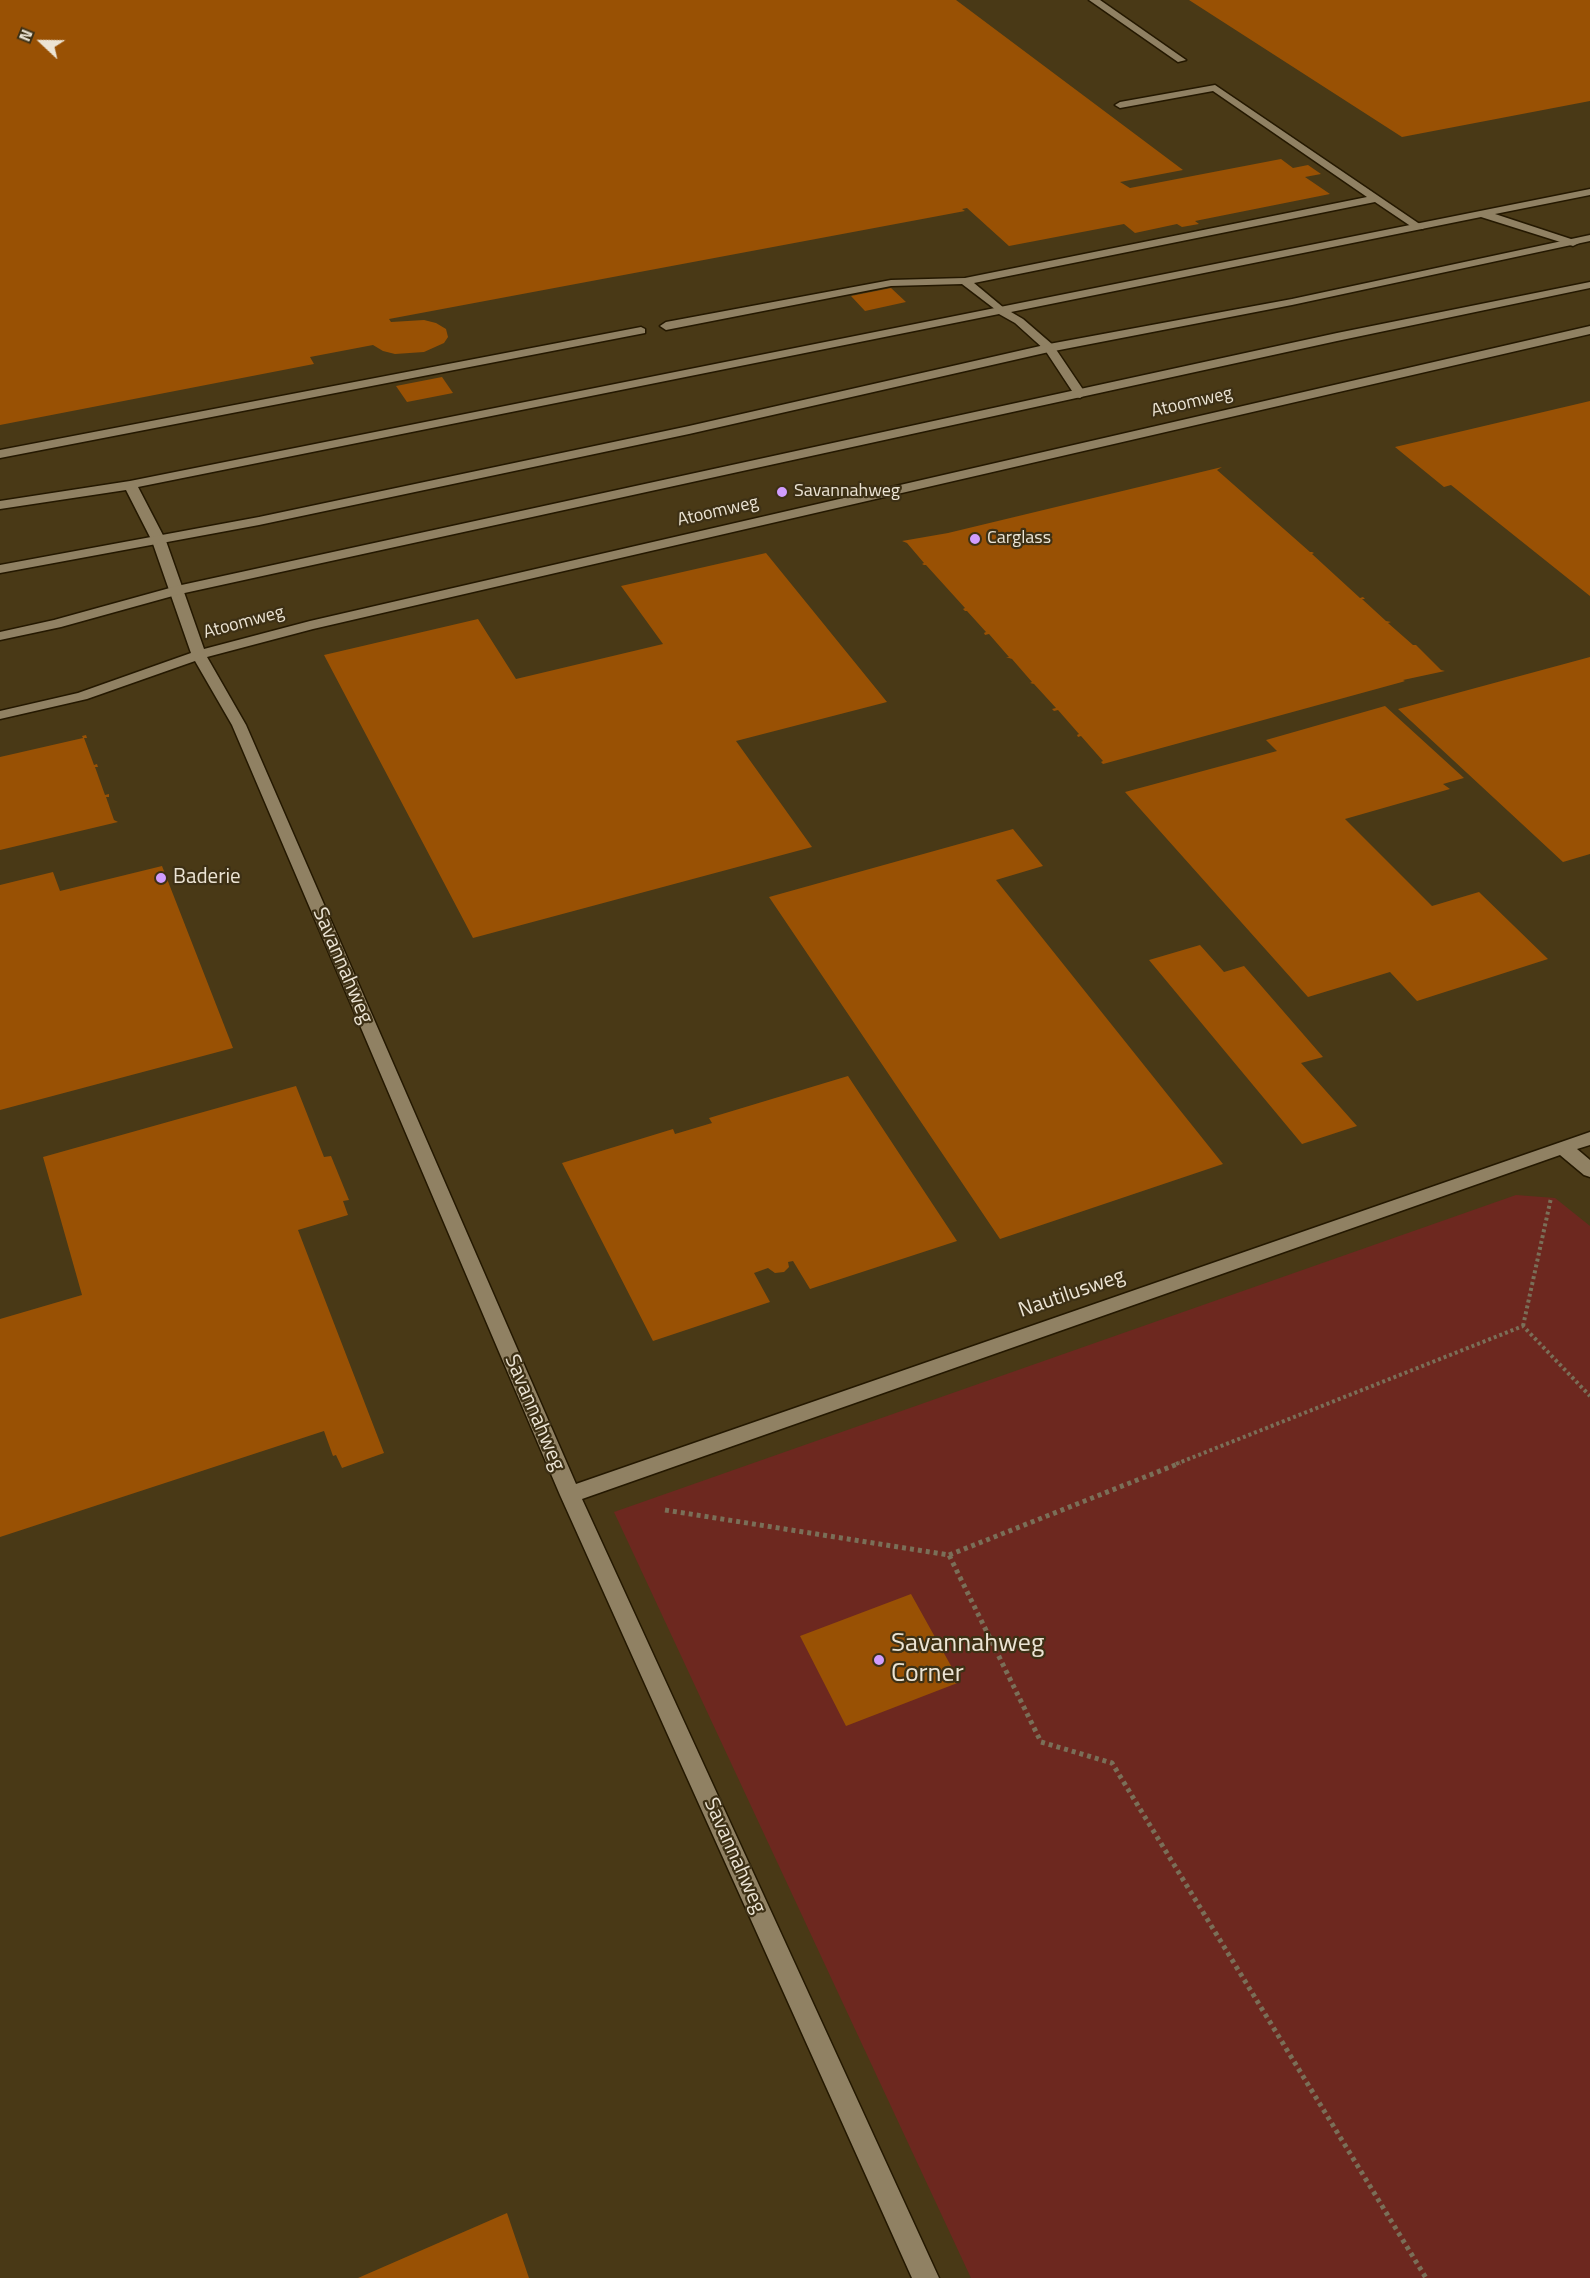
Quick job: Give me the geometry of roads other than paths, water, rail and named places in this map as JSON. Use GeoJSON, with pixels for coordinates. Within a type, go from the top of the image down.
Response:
{"type":"FeatureCollection","features":[{"type":"Feature","properties":{"kind":"street"},"geometry":{"type":"LineString","coordinates":[[1094,0],[1181,60]]}},
{"type":"Feature","properties":{"kind":"street"},"geometry":{"type":"LineString","coordinates":[[1120,105],[1215,88],[1419,227]]}},
{"type":"Feature","properties":{"kind":"street"},"geometry":{"type":"LineString","coordinates":[[0,505],[130,485],[1590,192]]}},
{"type":"Feature","properties":{"kind":"street"},"geometry":{"type":"LineString","coordinates":[[666,326],[891,283],[965,281],[1377,198]]}},
{"type":"Feature","properties":{"kind":"street"},"geometry":{"type":"LineString","coordinates":[[1481,214],[1573,243]]}},
{"type":"Feature","properties":{"kind":"street"},"geometry":{"type":"LineString","coordinates":[[0,569],[159,541],[678,433],[1049,348],[1292,302],[1590,238]]}},
{"type":"Feature","properties":{"kind":"street"},"geometry":{"type":"LineString","coordinates":[[965,281],[1000,310],[1019,321],[1049,348],[1080,394]]}},
{"type":"Feature","properties":{"kind":"street","name":"Atoomweg"},"geometry":{"type":"LineString","coordinates":[[0,636],[56,624],[177,590],[1590,285]]}},
{"type":"Feature","properties":{"kind":"street"},"geometry":{"type":"LineString","coordinates":[[0,454],[641,330]]}},
{"type":"Feature","properties":{"kind":"street","name":"Atoomweg"},"geometry":{"type":"LineString","coordinates":[[0,715],[82,696],[199,655],[310,625],[1590,330]]}},
{"type":"Feature","properties":{"kind":"street"},"geometry":{"type":"LineString","coordinates":[[130,485],[159,541]]}},
{"type":"Feature","properties":{"kind":"street","name":"Savannahweg"},"geometry":{"type":"LineString","coordinates":[[159,541],[199,655],[239,725],[570,1495],[926,2278]]}},
{"type":"Feature","properties":{"kind":"street","name":"Nautilusweg"},"geometry":{"type":"LineString","coordinates":[[570,1495],[1590,1137]]}},
{"type":"Feature","properties":{"kind":"street"},"geometry":{"type":"LineString","coordinates":[[1562,1147],[1590,1170]]}},
{"type":"Feature","properties":{"kind":"place","name":"Savannahweg"},"geometry":{"type":"Point","coordinates":[782,492]}},
{"type":"Feature","properties":{"kind":"place","name":"Carglass"},"geometry":{"type":"Point","coordinates":[975,539]}},
{"type":"Feature","properties":{"kind":"place","name":"Baderie"},"geometry":{"type":"Point","coordinates":[161,878]}},
{"type":"Feature","properties":{"kind":"place","name":"Savannahweg Corner"},"geometry":{"type":"Point","coordinates":[879,1660]}}]}
